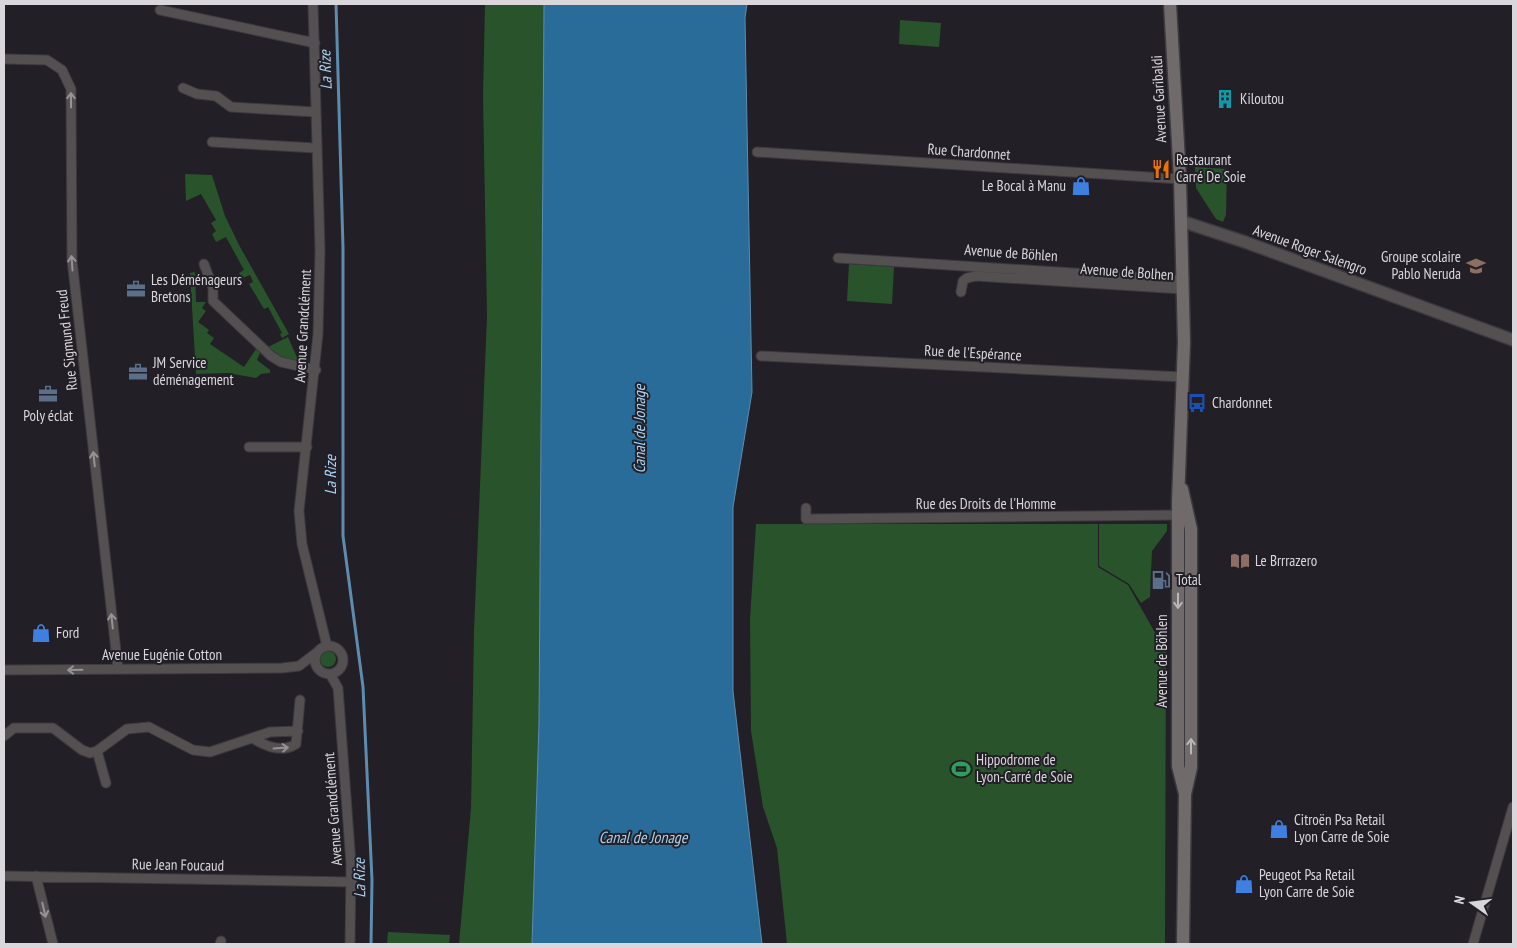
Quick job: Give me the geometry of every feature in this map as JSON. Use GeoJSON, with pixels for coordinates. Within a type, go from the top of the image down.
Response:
{"type":"FeatureCollection","features":[{"type":"Feature","properties":{"kind":"main road","name":"Avenue Garibaldi"},"geometry":{"type":"LineString","coordinates":[[1170,4],[1181,222]]}},
{"type":"Feature","properties":{"kind":"main road","name":"Avenue de Böhlen"},"geometry":{"type":"LineString","coordinates":[[1181,222],[1184,377],[1178,522],[1178,766],[1185,794]]}},
{"type":"Feature","properties":{"kind":"main road","name":"Avenue de Böhlen"},"geometry":{"type":"LineString","coordinates":[[1180,482],[1186,498],[1191,529],[1191,768],[1185,794],[1184,944]]}},
{"type":"Feature","properties":{"kind":"main road","name":"Avenue de Böhlen"},"geometry":{"type":"LineString","coordinates":[[1178,522],[1184,528],[1191,555]]}},
{"type":"Feature","properties":{"kind":"street","name":"Avenue Grandclément"},"geometry":{"type":"LineString","coordinates":[[313,4],[320,260],[316,370],[299,511],[301,534],[327,646]]}},
{"type":"Feature","properties":{"kind":"street"},"geometry":{"type":"LineString","coordinates":[[160,10],[315,43]]}},
{"type":"Feature","properties":{"kind":"street","name":"Rue Sigmund Freud"},"geometry":{"type":"LineString","coordinates":[[4,58],[47,60],[62,70],[71,89],[72,260],[118,669]]}},
{"type":"Feature","properties":{"kind":"street"},"geometry":{"type":"LineString","coordinates":[[183,88],[197,94],[216,96],[231,107],[315,112]]}},
{"type":"Feature","properties":{"kind":"street"},"geometry":{"type":"LineString","coordinates":[[212,142],[316,148]]}},
{"type":"Feature","properties":{"kind":"street","name":"Rue Chardonnet"},"geometry":{"type":"LineString","coordinates":[[758,152],[1180,179]]}},
{"type":"Feature","properties":{"kind":"street","name":"Avenue Roger Salengro"},"geometry":{"type":"LineString","coordinates":[[1181,222],[1253,245],[1513,340]]}},
{"type":"Feature","properties":{"kind":"street","name":"Avenue de Böhlen"},"geometry":{"type":"LineString","coordinates":[[838,258],[1182,285]]}},
{"type":"Feature","properties":{"kind":"street"},"geometry":{"type":"LineString","coordinates":[[204,264],[213,288],[213,301],[271,356],[281,362],[316,370]]}},
{"type":"Feature","properties":{"kind":"street","name":"Avenue de Bolhen"},"geometry":{"type":"LineString","coordinates":[[961,292],[963,281],[976,276],[1182,285]]}},
{"type":"Feature","properties":{"kind":"street","name":"Rue de l'Espérance"},"geometry":{"type":"LineString","coordinates":[[761,356],[1184,377]]}},
{"type":"Feature","properties":{"kind":"street"},"geometry":{"type":"LineString","coordinates":[[249,446],[306,447]]}},
{"type":"Feature","properties":{"kind":"street","name":"Rue des Droits de l'Homme"},"geometry":{"type":"LineString","coordinates":[[806,508],[806,519],[1178,522]]}},
{"type":"Feature","properties":{"kind":"street"},"geometry":{"type":"LineString","coordinates":[[327,646],[336,648],[343,660],[339,669],[330,674],[317,667],[316,654],[327,646]]}},
{"type":"Feature","properties":{"kind":"street","name":"Avenue Eugénie Cotton"},"geometry":{"type":"LineString","coordinates":[[4,670],[287,668],[299,666],[316,654]]}},
{"type":"Feature","properties":{"kind":"street","name":"Avenue Grandclément"},"geometry":{"type":"LineString","coordinates":[[330,674],[338,688],[352,882],[350,944]]}},
{"type":"Feature","properties":{"kind":"street"},"geometry":{"type":"LineString","coordinates":[[254,738],[270,748],[291,747],[296,744],[300,700]]}},
{"type":"Feature","properties":{"kind":"street"},"geometry":{"type":"LineString","coordinates":[[4,736],[14,728],[53,728],[82,750],[90,753],[97,751],[127,729],[144,727],[160,732],[193,750],[210,752],[270,732],[298,731]]}},
{"type":"Feature","properties":{"kind":"street"},"geometry":{"type":"LineString","coordinates":[[97,751],[106,783]]}},
{"type":"Feature","properties":{"kind":"street"},"geometry":{"type":"LineString","coordinates":[[1473,944],[1513,807]]}},
{"type":"Feature","properties":{"kind":"street","name":"Rue Jean Foucaud"},"geometry":{"type":"LineString","coordinates":[[4,876],[352,882]]}},
{"type":"Feature","properties":{"kind":"street"},"geometry":{"type":"LineString","coordinates":[[36,876],[52,944]]}},
{"type":"Feature","properties":{"kind":"green space"},"geometry":{"type":"Polygon","coordinates":[[[485,4],[544,4],[539,723],[532,944],[459,944],[471,808],[474,631],[487,316],[483,96],[485,4]]]}},
{"type":"Feature","properties":{"kind":"green space"},"geometry":{"type":"Polygon","coordinates":[[[900,20],[941,23],[939,47],[899,44],[900,20]]]}},
{"type":"Feature","properties":{"kind":"green space"},"geometry":{"type":"Polygon","coordinates":[[[1195,167],[1227,169],[1226,215],[1223,222],[1216,219],[1196,188],[1195,167]]]}},
{"type":"Feature","properties":{"kind":"green space"},"geometry":{"type":"Polygon","coordinates":[[[185,174],[212,175],[225,216],[239,245],[289,334],[282,338],[280,334],[282,333],[268,307],[264,309],[249,284],[253,282],[250,275],[243,278],[239,273],[244,270],[226,237],[216,242],[212,234],[216,231],[211,223],[216,220],[201,194],[186,201],[185,174]]]}},
{"type":"Feature","properties":{"kind":"green space"},"geometry":{"type":"Polygon","coordinates":[[[849,264],[894,267],[892,304],[847,301],[849,264]]]}},
{"type":"Feature","properties":{"kind":"green space"},"geometry":{"type":"Polygon","coordinates":[[[195,272],[196,302],[206,302],[202,308],[206,311],[198,322],[209,330],[207,333],[214,338],[210,344],[244,367],[256,349],[260,353],[257,360],[270,370],[270,373],[261,374],[256,378],[228,373],[196,374],[190,273],[195,272]]]}},
{"type":"Feature","properties":{"kind":"green space"},"geometry":{"type":"Polygon","coordinates":[[[288,337],[299,362],[283,359],[268,347],[288,337]]]}},
{"type":"Feature","properties":{"kind":"green space","name":"Hippodrome de Lyon-Carré de Soie"},"geometry":{"type":"Polygon","coordinates":[[[756,524],[1098,524],[1098,567],[1128,585],[1166,652],[1165,944],[787,944],[777,848],[763,807],[751,731],[750,619],[756,524]]]}},
{"type":"Feature","properties":{"kind":"green space"},"geometry":{"type":"Polygon","coordinates":[[[1099,524],[1167,524],[1167,531],[1152,551],[1150,597],[1141,603],[1129,584],[1099,566],[1099,524]]]}},
{"type":"Feature","properties":{"kind":"green space"},"geometry":{"type":"Polygon","coordinates":[[[325,651],[331,651],[336,656],[334,665],[325,667],[320,662],[320,656],[325,651]]]}},
{"type":"Feature","properties":{"kind":"green space"},"geometry":{"type":"Polygon","coordinates":[[[388,932],[450,935],[449,944],[387,944],[388,932]]]}},
{"type":"Feature","properties":{"kind":"water","name":"Canal de Jonage"},"geometry":{"type":"Polygon","coordinates":[[[544,4],[747,4],[745,18],[752,392],[733,507],[733,691],[762,944],[532,944],[539,723],[544,4]]]}},
{"type":"Feature","properties":{"kind":"waterway","name":"La Rize"},"geometry":{"type":"LineString","coordinates":[[336,4],[343,248],[343,536],[363,687],[372,880],[371,944]]}},
{"type":"Feature","properties":{"kind":"place","name":"Kiloutou"},"geometry":{"type":"Point","coordinates":[1225,99]}},
{"type":"Feature","properties":{"kind":"place","name":"Restaurant Carré De Soie"},"geometry":{"type":"Point","coordinates":[1161,169]}},
{"type":"Feature","properties":{"kind":"place","name":"Le Bocal à Manu"},"geometry":{"type":"Point","coordinates":[1081,186]}},
{"type":"Feature","properties":{"kind":"place","name":"Groupe scolaire Pablo Neruda"},"geometry":{"type":"Point","coordinates":[1476,266]}},
{"type":"Feature","properties":{"kind":"place","name":"Les Déménageurs Bretons"},"geometry":{"type":"Point","coordinates":[136,289]}},
{"type":"Feature","properties":{"kind":"place","name":"JM Service déménagement"},"geometry":{"type":"Point","coordinates":[138,372]}},
{"type":"Feature","properties":{"kind":"place","name":"Poly éclat"},"geometry":{"type":"Point","coordinates":[48,394]}},
{"type":"Feature","properties":{"kind":"place","name":"Chardonnet"},"geometry":{"type":"Point","coordinates":[1197,403]}},
{"type":"Feature","properties":{"kind":"place","name":"Le Brrrazero"},"geometry":{"type":"Point","coordinates":[1240,561]}},
{"type":"Feature","properties":{"kind":"place","name":"Total"},"geometry":{"type":"Point","coordinates":[1161,580]}},
{"type":"Feature","properties":{"kind":"place","name":"Ford"},"geometry":{"type":"Point","coordinates":[41,633]}},
{"type":"Feature","properties":{"kind":"place","name":"Hippodrome de Lyon-Carré de Soie"},"geometry":{"type":"Point","coordinates":[961,769]}},
{"type":"Feature","properties":{"kind":"place","name":"Citroën Psa Retail Lyon Carre de Soie"},"geometry":{"type":"Point","coordinates":[1279,829]}},
{"type":"Feature","properties":{"kind":"place","name":"Peugeot Psa Retail Lyon Carre de Soie"},"geometry":{"type":"Point","coordinates":[1244,884]}}]}
